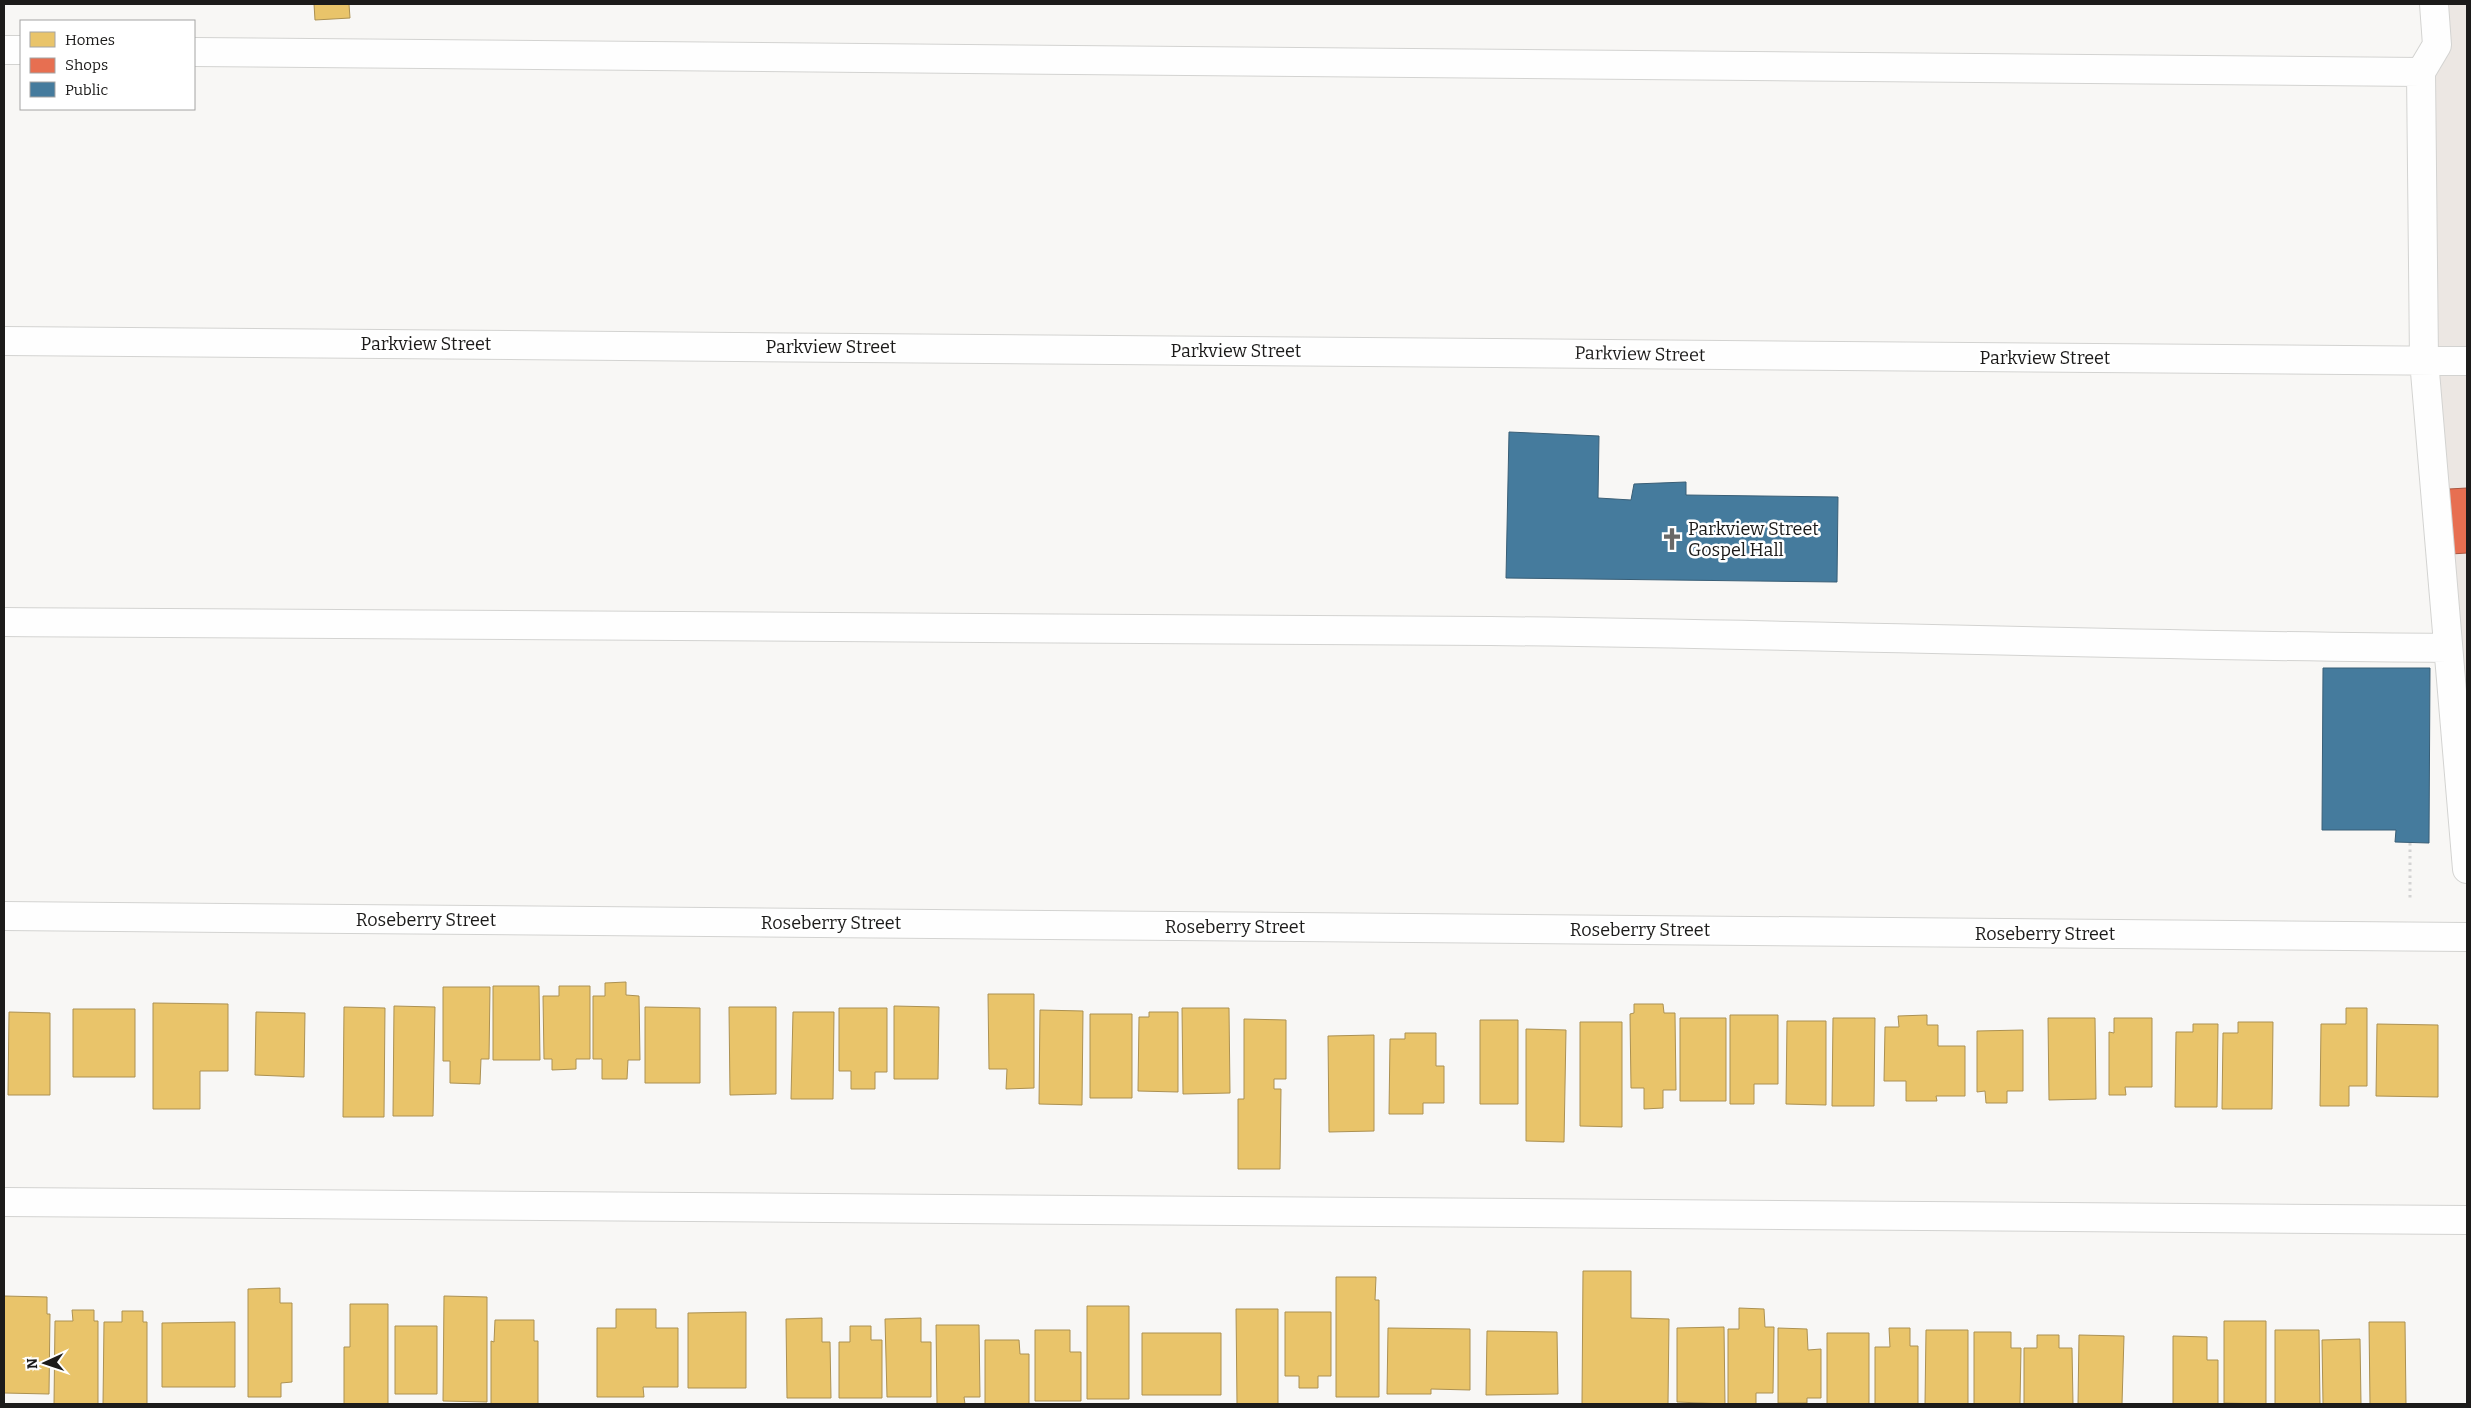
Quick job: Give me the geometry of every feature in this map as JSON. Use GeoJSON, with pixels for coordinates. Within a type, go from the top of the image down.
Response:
{"type":"FeatureCollection","features":[{"type":"Feature","properties":{"kind":"street"},"geometry":{"type":"LineString","coordinates":[[2434,4],[2438,45],[2421,72],[2424,360],[2467,869]]}},
{"type":"Feature","properties":{"kind":"street"},"geometry":{"type":"LineString","coordinates":[[4,50],[20,50]]}},
{"type":"Feature","properties":{"kind":"street"},"geometry":{"type":"LineString","coordinates":[[195,52],[2421,72]]}},
{"type":"Feature","properties":{"kind":"street","name":"Parkview Street"},"geometry":{"type":"LineString","coordinates":[[4,341],[2467,361]]}},
{"type":"Feature","properties":{"kind":"street"},"geometry":{"type":"LineString","coordinates":[[4,622],[1478,630],[1865,636],[2273,647],[2447,648]]}},
{"type":"Feature","properties":{"kind":"street","name":"Roseberry Street"},"geometry":{"type":"LineString","coordinates":[[4,916],[2467,937]]}},
{"type":"Feature","properties":{"kind":"street"},"geometry":{"type":"LineString","coordinates":[[4,1202],[2467,1220]]}},
{"type":"Feature","properties":{"kind":"path"},"geometry":{"type":"LineString","coordinates":[[2410,843],[2410,937]]}},
{"type":"Feature","properties":{"kind":"shaded area"},"geometry":{"type":"Polygon","coordinates":[[[2441,4],[2467,4],[2467,801],[2431,363],[2424,79],[2441,4]]]}},
{"type":"Feature","properties":{"kind":"building: Homes"},"geometry":{"type":"Polygon","coordinates":[[[314,4],[349,4],[350,18],[315,20],[314,4]]]}},
{"type":"Feature","properties":{"kind":"building: Homes"},"geometry":{"type":"Polygon","coordinates":[[[626,982],[626,995],[639,996],[640,1060],[628,1060],[627,1079],[602,1079],[602,1059],[593,1059],[593,996],[605,996],[605,983],[626,982]]]}},
{"type":"Feature","properties":{"kind":"building: Homes"},"geometry":{"type":"Polygon","coordinates":[[[493,986],[539,986],[540,1060],[493,1060],[493,986]]]}},
{"type":"Feature","properties":{"kind":"building: Homes"},"geometry":{"type":"Polygon","coordinates":[[[559,986],[590,986],[590,1059],[576,1059],[576,1069],[552,1070],[552,1059],[544,1059],[543,996],[559,996],[559,986]]]}},
{"type":"Feature","properties":{"kind":"building: Homes"},"geometry":{"type":"Polygon","coordinates":[[[443,987],[490,987],[489,1059],[481,1059],[480,1084],[450,1083],[450,1061],[443,1061],[443,987]]]}},
{"type":"Feature","properties":{"kind":"building: Homes"},"geometry":{"type":"Polygon","coordinates":[[[988,994],[1034,994],[1034,1088],[1006,1089],[1007,1069],[989,1069],[988,994]]]}},
{"type":"Feature","properties":{"kind":"building: Homes"},"geometry":{"type":"Polygon","coordinates":[[[153,1003],[228,1004],[228,1071],[200,1071],[200,1109],[153,1109],[153,1003]]]}},
{"type":"Feature","properties":{"kind":"building: Homes"},"geometry":{"type":"Polygon","coordinates":[[[1634,1004],[1663,1004],[1664,1013],[1675,1013],[1676,1090],[1663,1090],[1663,1108],[1644,1109],[1644,1088],[1631,1088],[1630,1014],[1634,1013],[1634,1004]]]}},
{"type":"Feature","properties":{"kind":"building: Homes"},"geometry":{"type":"Polygon","coordinates":[[[394,1006],[435,1007],[433,1116],[393,1116],[394,1006]]]}},
{"type":"Feature","properties":{"kind":"building: Homes"},"geometry":{"type":"Polygon","coordinates":[[[894,1006],[939,1007],[938,1079],[894,1079],[894,1006]]]}},
{"type":"Feature","properties":{"kind":"building: Homes"},"geometry":{"type":"Polygon","coordinates":[[[344,1007],[385,1008],[384,1117],[343,1117],[344,1007]]]}},
{"type":"Feature","properties":{"kind":"building: Homes"},"geometry":{"type":"Polygon","coordinates":[[[645,1007],[700,1008],[700,1083],[645,1083],[645,1007]]]}},
{"type":"Feature","properties":{"kind":"building: Homes"},"geometry":{"type":"Polygon","coordinates":[[[729,1007],[776,1007],[776,1094],[730,1095],[729,1007]]]}},
{"type":"Feature","properties":{"kind":"building: Homes"},"geometry":{"type":"Polygon","coordinates":[[[839,1008],[887,1008],[887,1072],[875,1072],[875,1089],[851,1089],[851,1071],[839,1071],[839,1008]]]}},
{"type":"Feature","properties":{"kind":"building: Homes"},"geometry":{"type":"Polygon","coordinates":[[[1182,1008],[1229,1008],[1230,1093],[1183,1094],[1182,1008]]]}},
{"type":"Feature","properties":{"kind":"building: Homes"},"geometry":{"type":"Polygon","coordinates":[[[2346,1008],[2367,1008],[2367,1086],[2349,1086],[2349,1106],[2320,1106],[2321,1024],[2346,1024],[2346,1008]]]}},
{"type":"Feature","properties":{"kind":"building: Homes"},"geometry":{"type":"Polygon","coordinates":[[[73,1009],[135,1009],[135,1077],[73,1077],[73,1009]]]}},
{"type":"Feature","properties":{"kind":"building: Homes"},"geometry":{"type":"Polygon","coordinates":[[[1040,1010],[1083,1011],[1082,1105],[1039,1104],[1040,1010]]]}},
{"type":"Feature","properties":{"kind":"building: Homes"},"geometry":{"type":"Polygon","coordinates":[[[9,1012],[50,1013],[50,1095],[8,1095],[9,1012]]]}},
{"type":"Feature","properties":{"kind":"building: Homes"},"geometry":{"type":"Polygon","coordinates":[[[256,1012],[305,1013],[304,1077],[255,1075],[256,1012]]]}},
{"type":"Feature","properties":{"kind":"building: Homes"},"geometry":{"type":"Polygon","coordinates":[[[793,1012],[834,1012],[833,1099],[791,1099],[793,1012]]]}},
{"type":"Feature","properties":{"kind":"building: Homes"},"geometry":{"type":"Polygon","coordinates":[[[1149,1012],[1178,1012],[1178,1092],[1138,1091],[1139,1017],[1149,1017],[1149,1012]]]}},
{"type":"Feature","properties":{"kind":"building: Homes"},"geometry":{"type":"Polygon","coordinates":[[[1090,1014],[1132,1014],[1132,1098],[1090,1098],[1090,1014]]]}},
{"type":"Feature","properties":{"kind":"building: Homes"},"geometry":{"type":"Polygon","coordinates":[[[1730,1015],[1778,1015],[1778,1084],[1754,1084],[1754,1104],[1730,1104],[1730,1015]]]}},
{"type":"Feature","properties":{"kind":"building: Homes"},"geometry":{"type":"Polygon","coordinates":[[[1927,1015],[1927,1025],[1938,1025],[1938,1046],[1965,1046],[1965,1096],[1936,1096],[1937,1101],[1906,1101],[1906,1081],[1884,1081],[1885,1027],[1899,1027],[1898,1016],[1927,1015]]]}},
{"type":"Feature","properties":{"kind":"building: Homes"},"geometry":{"type":"Polygon","coordinates":[[[1680,1018],[1726,1018],[1726,1101],[1680,1101],[1680,1018]]]}},
{"type":"Feature","properties":{"kind":"building: Homes"},"geometry":{"type":"Polygon","coordinates":[[[1833,1018],[1875,1018],[1874,1106],[1832,1106],[1833,1018]]]}},
{"type":"Feature","properties":{"kind":"building: Homes"},"geometry":{"type":"Polygon","coordinates":[[[2048,1018],[2095,1018],[2096,1099],[2049,1100],[2048,1018]]]}},
{"type":"Feature","properties":{"kind":"building: Homes"},"geometry":{"type":"Polygon","coordinates":[[[2114,1018],[2152,1018],[2152,1087],[2125,1087],[2126,1095],[2109,1095],[2109,1032],[2114,1033],[2114,1018]]]}},
{"type":"Feature","properties":{"kind":"building: Homes"},"geometry":{"type":"Polygon","coordinates":[[[1244,1019],[1286,1020],[1286,1079],[1274,1079],[1274,1089],[1281,1089],[1280,1169],[1238,1169],[1238,1099],[1244,1099],[1244,1019]]]}},
{"type":"Feature","properties":{"kind":"building: Homes"},"geometry":{"type":"Polygon","coordinates":[[[1480,1020],[1518,1020],[1518,1104],[1480,1104],[1480,1020]]]}},
{"type":"Feature","properties":{"kind":"building: Homes"},"geometry":{"type":"Polygon","coordinates":[[[1787,1021],[1826,1021],[1826,1105],[1786,1104],[1787,1021]]]}},
{"type":"Feature","properties":{"kind":"building: Homes"},"geometry":{"type":"Polygon","coordinates":[[[1580,1022],[1622,1022],[1622,1127],[1580,1126],[1580,1022]]]}},
{"type":"Feature","properties":{"kind":"building: Homes"},"geometry":{"type":"Polygon","coordinates":[[[2238,1022],[2273,1022],[2272,1109],[2222,1109],[2223,1033],[2238,1033],[2238,1022]]]}},
{"type":"Feature","properties":{"kind":"building: Homes"},"geometry":{"type":"Polygon","coordinates":[[[2193,1024],[2218,1024],[2217,1107],[2175,1107],[2176,1032],[2193,1032],[2193,1024]]]}},
{"type":"Feature","properties":{"kind":"building: Homes"},"geometry":{"type":"Polygon","coordinates":[[[2377,1024],[2438,1025],[2438,1097],[2376,1096],[2377,1024]]]}},
{"type":"Feature","properties":{"kind":"building: Homes"},"geometry":{"type":"Polygon","coordinates":[[[1526,1029],[1566,1030],[1564,1142],[1526,1141],[1526,1029]]]}},
{"type":"Feature","properties":{"kind":"building: Homes"},"geometry":{"type":"Polygon","coordinates":[[[2023,1030],[2023,1091],[2007,1091],[2007,1103],[1986,1103],[1985,1091],[1977,1092],[1977,1031],[2023,1030]]]}},
{"type":"Feature","properties":{"kind":"building: Homes"},"geometry":{"type":"Polygon","coordinates":[[[1405,1033],[1436,1033],[1436,1066],[1444,1066],[1444,1103],[1423,1103],[1423,1114],[1389,1114],[1390,1039],[1405,1039],[1405,1033]]]}},
{"type":"Feature","properties":{"kind":"building: Homes"},"geometry":{"type":"Polygon","coordinates":[[[1374,1035],[1374,1131],[1329,1132],[1328,1036],[1374,1035]]]}},
{"type":"Feature","properties":{"kind":"building: Homes"},"geometry":{"type":"Polygon","coordinates":[[[1583,1271],[1631,1271],[1631,1318],[1669,1319],[1668,1404],[1582,1404],[1583,1271]]]}},
{"type":"Feature","properties":{"kind":"building: Homes"},"geometry":{"type":"Polygon","coordinates":[[[1336,1277],[1376,1277],[1375,1300],[1379,1300],[1379,1397],[1336,1397],[1336,1277]]]}},
{"type":"Feature","properties":{"kind":"building: Homes"},"geometry":{"type":"Polygon","coordinates":[[[280,1288],[280,1303],[292,1303],[292,1382],[281,1383],[281,1397],[248,1397],[248,1289],[280,1288]]]}},
{"type":"Feature","properties":{"kind":"building: Homes"},"geometry":{"type":"Polygon","coordinates":[[[4,1296],[47,1297],[47,1314],[50,1314],[49,1394],[4,1393],[4,1296]]]}},
{"type":"Feature","properties":{"kind":"building: Homes"},"geometry":{"type":"Polygon","coordinates":[[[444,1296],[487,1297],[487,1402],[443,1401],[444,1296]]]}},
{"type":"Feature","properties":{"kind":"building: Homes"},"geometry":{"type":"Polygon","coordinates":[[[350,1304],[388,1304],[388,1404],[344,1404],[344,1347],[350,1347],[350,1304]]]}},
{"type":"Feature","properties":{"kind":"building: Homes"},"geometry":{"type":"Polygon","coordinates":[[[1087,1306],[1129,1306],[1129,1399],[1087,1399],[1087,1306]]]}},
{"type":"Feature","properties":{"kind":"building: Homes"},"geometry":{"type":"Polygon","coordinates":[[[1739,1308],[1764,1309],[1765,1327],[1774,1327],[1773,1393],[1756,1393],[1756,1404],[1728,1404],[1728,1329],[1739,1329],[1739,1308]]]}},
{"type":"Feature","properties":{"kind":"building: Homes"},"geometry":{"type":"Polygon","coordinates":[[[616,1309],[656,1309],[656,1328],[678,1328],[678,1387],[643,1387],[644,1397],[597,1397],[597,1328],[616,1328],[616,1309]]]}},
{"type":"Feature","properties":{"kind":"building: Homes"},"geometry":{"type":"Polygon","coordinates":[[[1236,1309],[1278,1309],[1278,1404],[1237,1404],[1236,1309]]]}},
{"type":"Feature","properties":{"kind":"building: Homes"},"geometry":{"type":"Polygon","coordinates":[[[72,1310],[94,1310],[94,1321],[98,1321],[98,1404],[54,1404],[55,1321],[73,1321],[72,1310]]]}},
{"type":"Feature","properties":{"kind":"building: Homes"},"geometry":{"type":"Polygon","coordinates":[[[122,1311],[143,1311],[143,1322],[147,1322],[147,1404],[103,1404],[104,1322],[122,1322],[122,1311]]]}},
{"type":"Feature","properties":{"kind":"building: Homes"},"geometry":{"type":"Polygon","coordinates":[[[746,1312],[746,1388],[688,1388],[688,1313],[746,1312]]]}},
{"type":"Feature","properties":{"kind":"building: Homes"},"geometry":{"type":"Polygon","coordinates":[[[1285,1312],[1331,1312],[1331,1376],[1318,1376],[1318,1388],[1299,1388],[1299,1376],[1285,1376],[1285,1312]]]}},
{"type":"Feature","properties":{"kind":"building: Homes"},"geometry":{"type":"Polygon","coordinates":[[[822,1318],[822,1342],[830,1342],[831,1398],[787,1398],[786,1319],[822,1318]]]}},
{"type":"Feature","properties":{"kind":"building: Homes"},"geometry":{"type":"Polygon","coordinates":[[[921,1318],[921,1342],[931,1342],[931,1397],[887,1397],[885,1319],[921,1318]]]}},
{"type":"Feature","properties":{"kind":"building: Homes"},"geometry":{"type":"Polygon","coordinates":[[[495,1320],[534,1320],[534,1341],[538,1341],[538,1404],[491,1404],[491,1341],[494,1342],[495,1320]]]}},
{"type":"Feature","properties":{"kind":"building: Homes"},"geometry":{"type":"Polygon","coordinates":[[[2224,1321],[2266,1321],[2266,1404],[2224,1403],[2224,1321]]]}},
{"type":"Feature","properties":{"kind":"building: Homes"},"geometry":{"type":"Polygon","coordinates":[[[235,1322],[235,1387],[162,1387],[162,1323],[235,1322]]]}},
{"type":"Feature","properties":{"kind":"building: Homes"},"geometry":{"type":"Polygon","coordinates":[[[2369,1322],[2405,1322],[2406,1404],[2370,1404],[2369,1322]]]}},
{"type":"Feature","properties":{"kind":"building: Homes"},"geometry":{"type":"Polygon","coordinates":[[[936,1325],[979,1325],[980,1397],[964,1397],[965,1404],[937,1404],[936,1325]]]}},
{"type":"Feature","properties":{"kind":"building: Homes"},"geometry":{"type":"Polygon","coordinates":[[[395,1326],[437,1326],[437,1394],[395,1394],[395,1326]]]}},
{"type":"Feature","properties":{"kind":"building: Homes"},"geometry":{"type":"Polygon","coordinates":[[[850,1326],[871,1326],[871,1340],[882,1340],[882,1398],[839,1398],[839,1342],[850,1342],[850,1326]]]}},
{"type":"Feature","properties":{"kind":"building: Homes"},"geometry":{"type":"Polygon","coordinates":[[[1724,1327],[1725,1404],[1677,1402],[1677,1328],[1724,1327]]]}},
{"type":"Feature","properties":{"kind":"building: Homes"},"geometry":{"type":"Polygon","coordinates":[[[1388,1328],[1470,1329],[1470,1390],[1431,1389],[1431,1394],[1387,1394],[1388,1328]]]}},
{"type":"Feature","properties":{"kind":"building: Homes"},"geometry":{"type":"Polygon","coordinates":[[[1778,1328],[1807,1329],[1808,1350],[1821,1349],[1821,1398],[1807,1398],[1807,1403],[1778,1403],[1778,1328]]]}},
{"type":"Feature","properties":{"kind":"building: Homes"},"geometry":{"type":"Polygon","coordinates":[[[1889,1328],[1910,1328],[1910,1346],[1918,1346],[1918,1404],[1875,1404],[1875,1347],[1890,1347],[1889,1328]]]}},
{"type":"Feature","properties":{"kind":"building: Homes"},"geometry":{"type":"Polygon","coordinates":[[[1035,1330],[1070,1330],[1070,1352],[1081,1352],[1081,1401],[1035,1401],[1035,1330]]]}},
{"type":"Feature","properties":{"kind":"building: Homes"},"geometry":{"type":"Polygon","coordinates":[[[1926,1330],[1968,1330],[1968,1404],[1925,1404],[1926,1330]]]}},
{"type":"Feature","properties":{"kind":"building: Homes"},"geometry":{"type":"Polygon","coordinates":[[[2275,1330],[2319,1330],[2320,1404],[2275,1404],[2275,1330]]]}},
{"type":"Feature","properties":{"kind":"building: Homes"},"geometry":{"type":"Polygon","coordinates":[[[1487,1331],[1557,1332],[1558,1394],[1486,1395],[1487,1331]]]}},
{"type":"Feature","properties":{"kind":"building: Homes"},"geometry":{"type":"Polygon","coordinates":[[[1974,1332],[2011,1332],[2011,1348],[2021,1348],[2020,1404],[1974,1404],[1974,1332]]]}},
{"type":"Feature","properties":{"kind":"building: Homes"},"geometry":{"type":"Polygon","coordinates":[[[1142,1333],[1221,1333],[1221,1395],[1142,1395],[1142,1333]]]}},
{"type":"Feature","properties":{"kind":"building: Homes"},"geometry":{"type":"Polygon","coordinates":[[[1827,1333],[1869,1333],[1869,1404],[1827,1404],[1827,1333]]]}},
{"type":"Feature","properties":{"kind":"building: Homes"},"geometry":{"type":"Polygon","coordinates":[[[2037,1335],[2059,1335],[2059,1348],[2072,1348],[2073,1404],[2024,1404],[2024,1348],[2037,1348],[2037,1335]]]}},
{"type":"Feature","properties":{"kind":"building: Homes"},"geometry":{"type":"Polygon","coordinates":[[[2079,1335],[2124,1336],[2122,1404],[2078,1404],[2079,1335]]]}},
{"type":"Feature","properties":{"kind":"building: Homes"},"geometry":{"type":"Polygon","coordinates":[[[2173,1336],[2207,1337],[2207,1360],[2218,1360],[2218,1404],[2173,1404],[2173,1336]]]}},
{"type":"Feature","properties":{"kind":"building: Homes"},"geometry":{"type":"Polygon","coordinates":[[[2360,1339],[2361,1404],[2323,1404],[2322,1340],[2360,1339]]]}},
{"type":"Feature","properties":{"kind":"building: Homes"},"geometry":{"type":"Polygon","coordinates":[[[985,1340],[1019,1340],[1020,1354],[1029,1354],[1029,1404],[985,1404],[985,1340]]]}},
{"type":"Feature","properties":{"kind":"building: Shops"},"geometry":{"type":"Polygon","coordinates":[[[2467,488],[2467,553],[2451,554],[2449,489],[2467,488]]]}},
{"type":"Feature","properties":{"kind":"building: Public","name":"Parkview Street Gospel Hall"},"geometry":{"type":"Polygon","coordinates":[[[1509,432],[1599,436],[1598,498],[1631,500],[1634,484],[1686,482],[1686,495],[1838,497],[1837,582],[1506,578],[1509,432]]]}},
{"type":"Feature","properties":{"kind":"building: Public"},"geometry":{"type":"Polygon","coordinates":[[[2323,668],[2430,668],[2429,843],[2395,842],[2396,830],[2322,830],[2323,668]]]}},
{"type":"Feature","properties":{"kind":"place","name":"Parkview Street Gospel Hall"},"geometry":{"type":"Point","coordinates":[1672,539]}}]}
